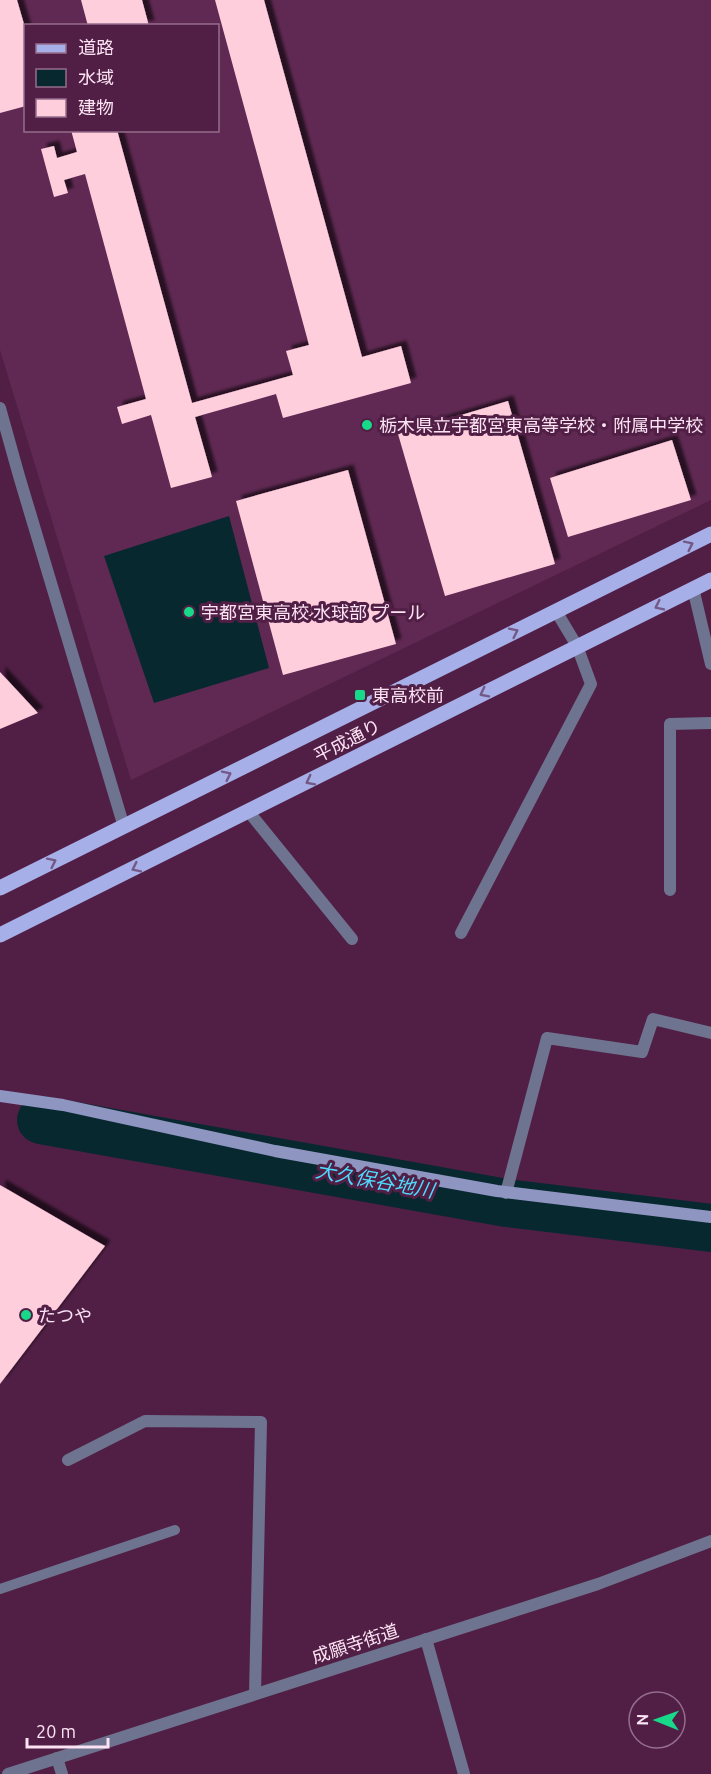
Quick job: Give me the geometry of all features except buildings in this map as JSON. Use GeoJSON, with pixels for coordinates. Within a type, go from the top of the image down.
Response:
{"type":"FeatureCollection","features":[{"type":"Feature","properties":{"kind":"main road","name":"平成通り"},"geometry":{"type":"LineString","coordinates":[[0,888],[711,534]]}},
{"type":"Feature","properties":{"kind":"main road","name":"平成通り"},"geometry":{"type":"LineString","coordinates":[[0,935],[711,580]]}},
{"type":"Feature","properties":{"kind":"street"},"geometry":{"type":"LineString","coordinates":[[0,408],[124,826]]}},
{"type":"Feature","properties":{"kind":"street"},"geometry":{"type":"LineString","coordinates":[[693,588],[711,664]]}},
{"type":"Feature","properties":{"kind":"street"},"geometry":{"type":"LineString","coordinates":[[461,933],[591,684],[577,646],[556,611]]}},
{"type":"Feature","properties":{"kind":"street"},"geometry":{"type":"LineString","coordinates":[[670,890],[670,724],[711,723]]}},
{"type":"Feature","properties":{"kind":"street"},"geometry":{"type":"LineString","coordinates":[[249,812],[352,939]]}},
{"type":"Feature","properties":{"kind":"street"},"geometry":{"type":"LineString","coordinates":[[506,1193],[547,1038],[642,1052],[653,1019],[711,1033]]}},
{"type":"Feature","properties":{"kind":"street"},"geometry":{"type":"LineString","coordinates":[[0,1096],[63,1105],[275,1150],[506,1193],[711,1217]]}},
{"type":"Feature","properties":{"kind":"street"},"geometry":{"type":"LineString","coordinates":[[68,1460],[145,1421],[261,1422],[255,1694]]}},
{"type":"Feature","properties":{"kind":"street","name":"成願寺街道"},"geometry":{"type":"LineString","coordinates":[[8,1774],[598,1584],[711,1542]]}},
{"type":"Feature","properties":{"kind":"street"},"geometry":{"type":"LineString","coordinates":[[426,1639],[464,1774]]}},
{"type":"Feature","properties":{"kind":"street"},"geometry":{"type":"LineString","coordinates":[[57,1758],[62,1774]]}},
{"type":"Feature","properties":{"kind":"lane"},"geometry":{"type":"LineString","coordinates":[[0,1589],[175,1530]]}},
{"type":"Feature","properties":{"kind":"shaded area","name":"栃木県立宇都宮東高等学校・附属中学校"},"geometry":{"type":"Polygon","coordinates":[[[0,0],[711,0],[711,500],[131,780],[0,350],[0,0]]]}},
{"type":"Feature","properties":{"kind":"water","name":"宇都宮東高校 水球部 プール"},"geometry":{"type":"Polygon","coordinates":[[[229,516],[269,668],[154,703],[104,556],[229,516]]]}},
{"type":"Feature","properties":{"kind":"waterway","name":"大久保谷地川"},"geometry":{"type":"LineString","coordinates":[[41,1120],[507,1203],[711,1228]]}},
{"type":"Feature","properties":{"kind":"place","name":"栃木県立宇都宮東高等学校・附属中学校"},"geometry":{"type":"Point","coordinates":[367,425]}},
{"type":"Feature","properties":{"kind":"place","name":"宇都宮東高校 水球部 プール"},"geometry":{"type":"Point","coordinates":[189,612]}},
{"type":"Feature","properties":{"kind":"place","name":"東高校前"},"geometry":{"type":"Point","coordinates":[360,695]}},
{"type":"Feature","properties":{"kind":"place","name":"たつや"},"geometry":{"type":"Point","coordinates":[26,1315]}}]}
